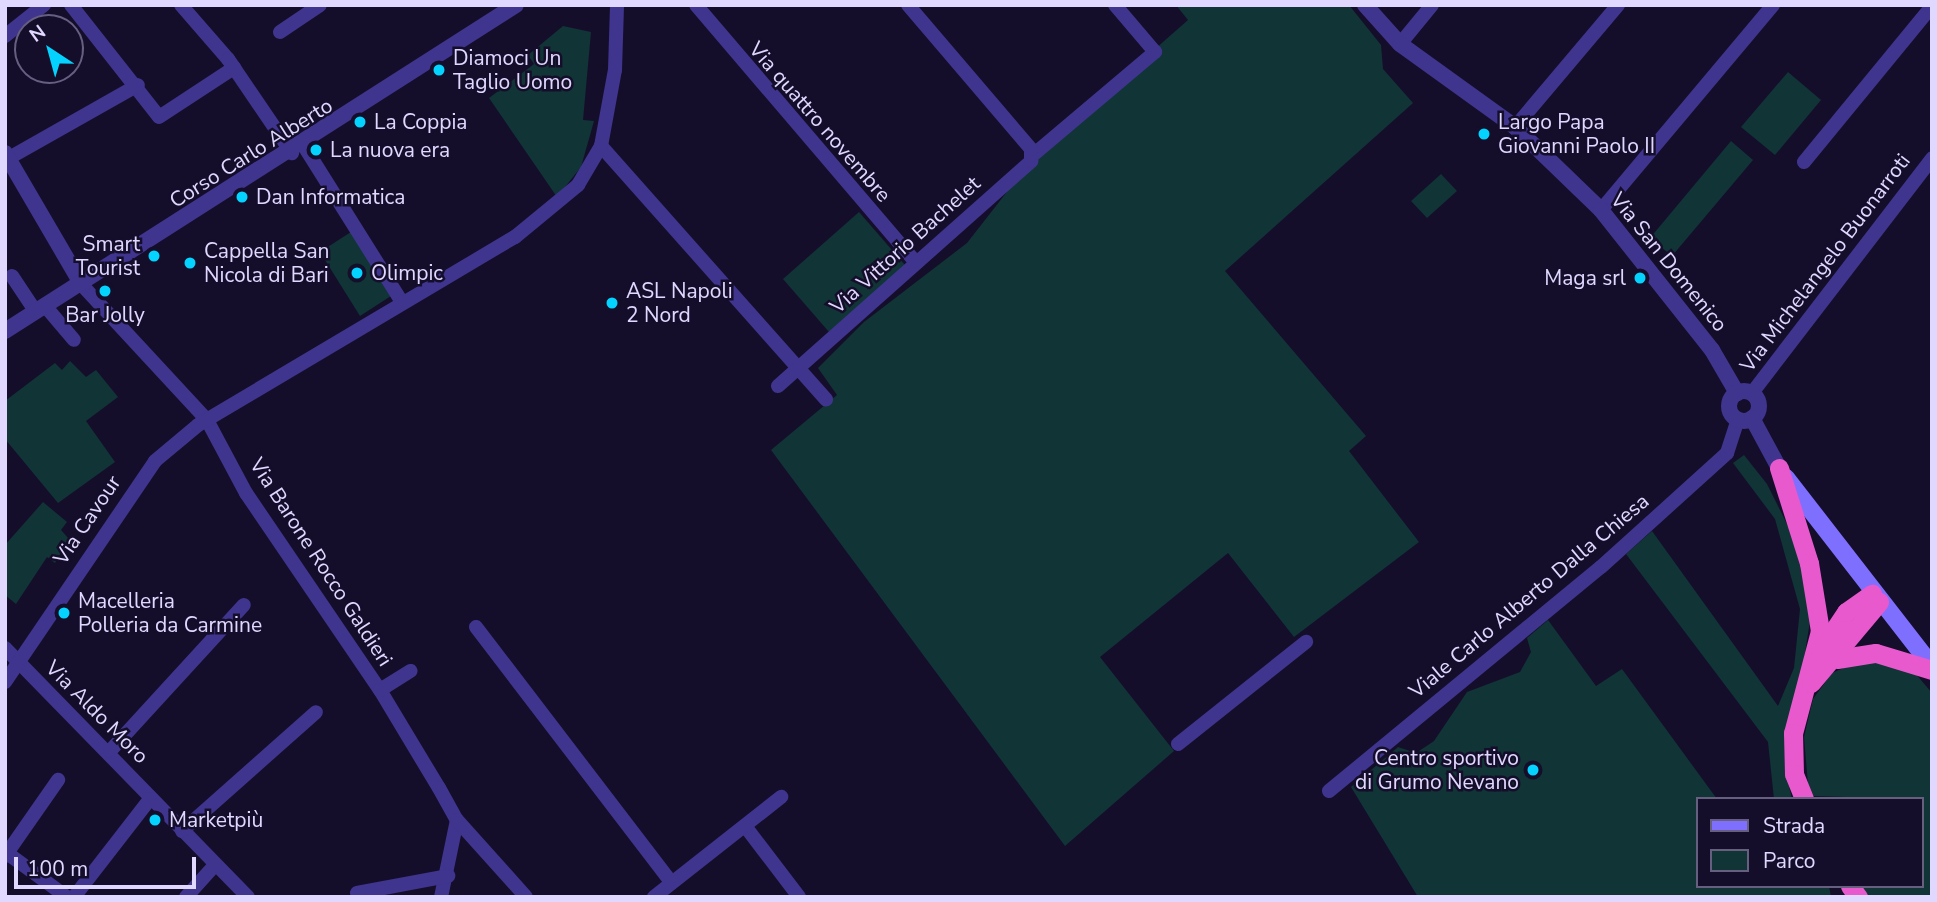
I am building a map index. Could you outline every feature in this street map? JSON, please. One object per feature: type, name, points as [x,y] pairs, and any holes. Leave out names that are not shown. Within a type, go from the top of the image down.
[{"type":"highway","points":[[1779,468],[1809,563],[1820,631],[1811,682],[1793,733],[1794,774],[1803,797]]},
{"type":"highway","points":[[1817,656],[1846,612],[1876,598]]},
{"type":"highway","points":[[1811,682],[1837,659],[1876,598]]},
{"type":"highway","points":[[1837,659],[1876,653],[1932,668]]},
{"type":"main road","points":[[1779,468],[1932,668]]},
{"type":"street","points":[[5,36],[44,5]]},
{"type":"street","points":[[71,5],[138,85],[159,117],[234,68]]},
{"type":"street","points":[[181,5],[298,149],[402,302]]},
{"type":"street","points":[[280,32],[300,12],[320,5]]},
{"type":"street","name":"Corso Carlo Alberto","points":[[5,331],[298,149],[516,5]]},
{"type":"street","points":[[617,5],[615,70],[601,146],[826,400]]},
{"type":"street","name":"Via quattro novembre","points":[[696,5],[916,263]]},
{"type":"street","points":[[908,5],[1032,152]]},
{"type":"street","name":"Via Vittorio Bachelet","points":[[778,386],[916,263],[1032,152],[1155,52],[1115,5]]},
{"type":"street","name":"Via San Domenico","points":[[1365,5],[1400,44],[1515,127],[1601,210],[1745,393]]},
{"type":"street","points":[[1400,44],[1432,5]]},
{"type":"street","points":[[1515,127],[1618,5]]},
{"type":"street","points":[[1601,210],[1773,5]]},
{"type":"street","points":[[1804,162],[1932,6]]},
{"type":"street","points":[[82,285],[7,155],[138,85]]},
{"type":"street","name":"Via Cavour","points":[[5,682],[137,484],[207,420],[540,218],[578,185],[601,146]]},
{"type":"street","name":"Via Michelangelo Buonarroti","points":[[1745,393],[1932,158]]},
{"type":"street","points":[[12,276],[74,341]]},
{"type":"street","name":"Via Barone Rocco Galdieri","points":[[82,285],[207,420],[246,494],[380,690],[457,821],[526,897]]},
{"type":"street","points":[[1745,419],[1759,406],[1745,393],[1729,404],[1745,419],[1779,468]]},
{"type":"street","name":"Viale Carlo Alberto Dalla Chiesa","points":[[1329,791],[1601,567],[1727,453],[1745,419]]},
{"type":"street","points":[[110,751],[244,605]]},
{"type":"street","points":[[476,627],[672,883]]},
{"type":"street","points":[[1178,744],[1306,642]]},
{"type":"street","name":"Via Aldo Moro","points":[[5,648],[110,751],[149,799],[248,897]]},
{"type":"street","name":"Via Barone Rocco Galdieri","points":[[380,690],[410,671]]},
{"type":"street","points":[[182,831],[316,712]]},
{"type":"street","points":[[58,780],[6,855],[67,897]]},
{"type":"street","points":[[658,896],[781,797]]},
{"type":"street","points":[[74,897],[149,799]]},
{"type":"street","points":[[442,897],[457,821]]},
{"type":"street","points":[[745,826],[799,897]]},
{"type":"street","points":[[187,897],[215,865]]},
{"type":"street","points":[[357,893],[448,876]]},
{"type":"green space","points":[[1176,5],[1349,5],[1381,45],[1383,69],[1413,103],[1225,271],[1366,436],[1349,451],[1419,542],[1294,637],[1228,553],[1100,657],[1174,751],[1065,846],[771,450],[837,395],[818,368],[864,322],[967,243],[1038,152],[1188,20]]},
{"type":"green space","points":[[563,26],[591,32],[583,120],[594,121],[581,167],[557,197],[489,98],[534,64],[528,55]]},
{"type":"green space","points":[[1788,72],[1821,100],[1775,155],[1741,127]]},
{"type":"green space","points":[[1731,141],[1753,160],[1672,256],[1650,238]]},
{"type":"green space","points":[[1441,174],[1457,191],[1427,218],[1411,201]]},
{"type":"green space","points":[[859,212],[905,265],[829,332],[783,279]]},
{"type":"green space","name":"Olimpic","points":[[354,230],[394,294],[360,316],[320,252]]},
{"type":"green space","points":[[70,361],[86,377],[96,370],[118,397],[86,421],[115,462],[58,503],[5,439],[5,401],[55,363],[62,370]]},
{"type":"green space","points":[[1744,455],[1767,484],[1798,546],[1810,621],[1786,774],[1792,797],[1774,797],[1768,742],[1626,554],[1652,531],[1778,706],[1794,668],[1800,609],[1775,519],[1733,463]]},
{"type":"green space","points":[[43,502],[67,522],[61,530],[69,539],[55,563],[47,557],[16,604],[5,595],[5,545]]},
{"type":"green space","name":"Centro sportivo di Grumo Nevano","points":[[1548,620],[1596,686],[1622,669],[1716,797],[1696,797],[1696,888],[1829,888],[1831,897],[1418,897],[1351,787],[1398,747],[1416,753],[1434,741],[1467,692],[1520,672],[1531,652],[1527,638]]},
{"type":"green space","points":[[1867,658],[1915,673],[1932,693],[1932,897],[1862,897],[1855,888],[1923,888],[1923,797],[1809,796],[1804,737],[1813,699],[1832,673]]},
{"type":"place","name":"Diamoci Un Taglio Uomo","points":[[439,70]]},
{"type":"place","name":"La Coppia","points":[[360,122]]},
{"type":"place","name":"Largo Papa Giovanni Paolo II","points":[[1484,134]]},
{"type":"place","name":"La nuova era","points":[[316,150]]},
{"type":"place","name":"Dan Informatica","points":[[242,197]]},
{"type":"place","name":"Smart Tourist","points":[[154,256]]},
{"type":"place","name":"Cappella San Nicola di Bari","points":[[190,263]]},
{"type":"place","name":"Olimpic","points":[[357,273]]},
{"type":"place","name":"Maga srl","points":[[1640,278]]},
{"type":"place","name":"Bar Jolly","points":[[105,291]]},
{"type":"place","name":"ASL Napoli 2 Nord","points":[[612,303]]},
{"type":"place","name":"Macelleria Polleria da Carmine","points":[[64,613]]},
{"type":"place","name":"Centro sportivo di Grumo Nevano","points":[[1533,770]]},
{"type":"place","name":"Marketpiù","points":[[155,820]]}]
